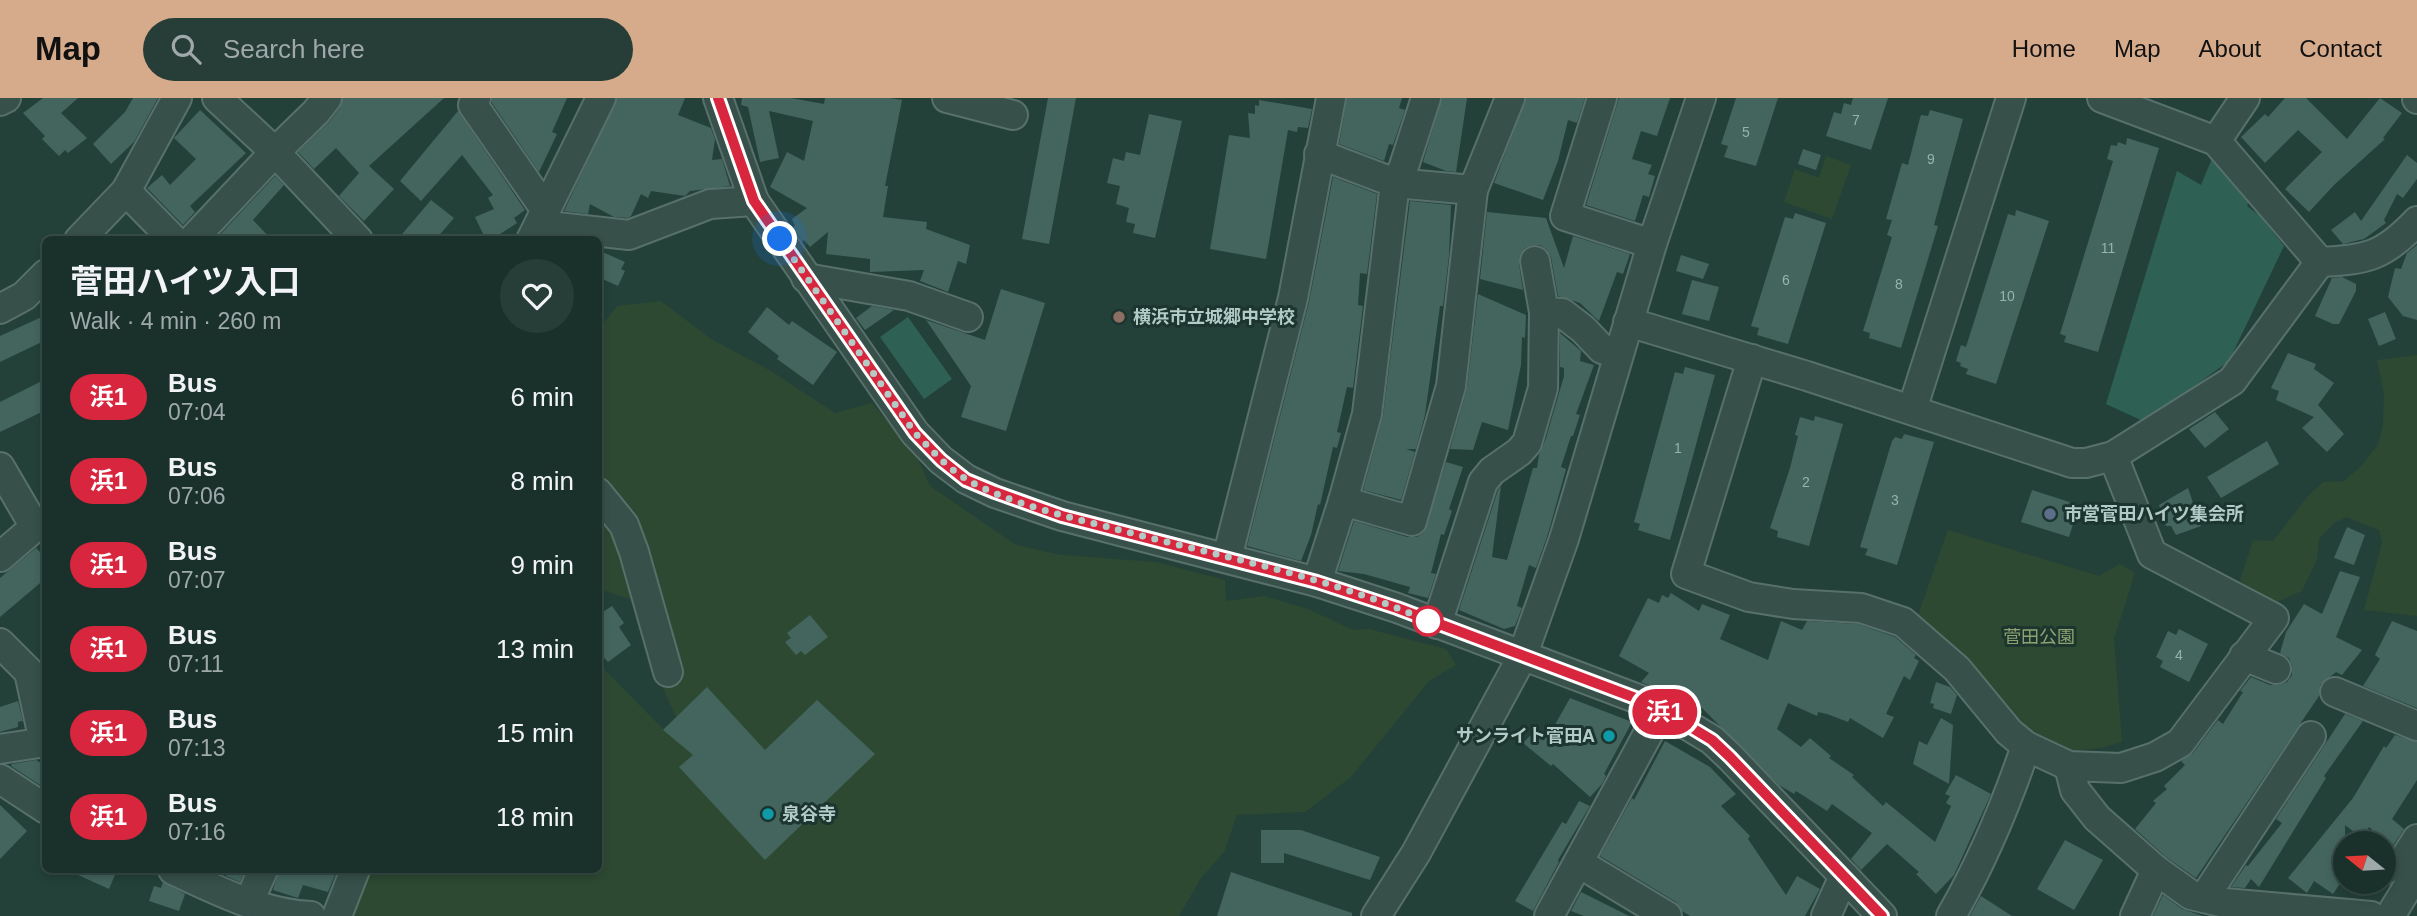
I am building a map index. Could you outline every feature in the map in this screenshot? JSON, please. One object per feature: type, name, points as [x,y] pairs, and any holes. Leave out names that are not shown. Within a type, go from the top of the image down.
[{"type":"street","points":[[0,101],[6,98]]},
{"type":"street","points":[[83,236],[126,191],[177,98]]},
{"type":"street","points":[[218,98],[275,152],[354,236]]},
{"type":"street","points":[[196,236],[327,98]]},
{"type":"street","points":[[476,98],[472,104],[538,225]]},
{"type":"street","points":[[538,225],[601,98]]},
{"type":"street","points":[[718,98],[754,201],[915,433],[941,460],[966,480],[1062,516],[1317,582],[1397,608],[1661,710],[1712,740],[1882,916]]},
{"type":"street","points":[[947,98],[1013,115]]},
{"type":"street","points":[[1227,558],[1293,298],[1331,98]]},
{"type":"street","points":[[1317,582],[1367,414],[1395,183],[1403,169],[1426,98]]},
{"type":"street","points":[[1343,501],[1412,521],[1451,386],[1473,190],[1510,98]]},
{"type":"street","points":[[1602,98],[1565,216],[1652,244]]},
{"type":"street","points":[[1376,916],[1416,853],[1522,657],[1564,539],[1652,244],[1701,98]]},
{"type":"street","points":[[1912,411],[2011,98]]},
{"type":"street","points":[[2102,98],[2216,141],[2320,262]]},
{"type":"street","points":[[2216,141],[2245,98]]},
{"type":"street","points":[[1319,154],[1395,183],[1473,190]]},
{"type":"street","points":[[126,191],[170,236]]},
{"type":"street","points":[[538,225],[629,235],[710,204],[754,201]]},
{"type":"street","points":[[2320,262],[2356,261],[2382,252],[2417,221]]},
{"type":"street","points":[[1437,624],[1483,482],[1492,471],[1527,443],[1543,387],[1544,312],[1535,261]]},
{"type":"street","points":[[1628,322],[1752,359],[2072,463],[2086,463],[2113,456],[2232,381],[2320,262]]},
{"type":"street","points":[[0,309],[24,296],[42,278]]},
{"type":"street","points":[[806,278],[909,296],[968,317]]},
{"type":"street","points":[[1544,312],[1562,313],[1583,329],[1601,349],[1618,355]]},
{"type":"street","points":[[1752,359],[1686,574],[1749,597],[1793,604],[1861,608],[1903,622],[1956,669],[2010,733],[2026,747],[2069,766],[2121,768],[2155,757],[2180,743],[2274,618],[2152,554],[2113,456]]},
{"type":"street","points":[[0,467],[35,527],[0,556]]},
{"type":"street","points":[[602,498],[624,524],[667,672]]},
{"type":"street","points":[[0,643],[29,672],[42,729]]},
{"type":"street","points":[[2244,656],[2276,669]]},
{"type":"street","points":[[2335,692],[2417,726]]},
{"type":"street","points":[[1549,916],[1661,710]]},
{"type":"street","points":[[2204,898],[2311,736]]},
{"type":"street","points":[[0,748],[42,742]]},
{"type":"street","points":[[1951,916],[1971,881],[2010,793],[2026,747]]},
{"type":"street","points":[[2069,766],[2075,790],[2097,818],[2156,870],[2192,895],[2225,903],[2304,913],[2371,916]]},
{"type":"street","points":[[0,779],[42,806]]},
{"type":"street","points":[[2396,865],[2403,862],[2417,839]]},
{"type":"street","points":[[1579,863],[1664,915]]},
{"type":"street","points":[[2134,916],[2156,870]]},
{"type":"street","points":[[2390,916],[2417,872]]},
{"type":"street","points":[[179,873],[211,888],[286,915],[311,916]]},
{"type":"street","points":[[249,902],[262,873]]},
{"type":"street","points":[[337,916],[354,873]]},
{"type":"street","points":[[1826,916],[1844,876]]},
{"type":"green space","points":[[1826,156],[1851,165],[1832,219],[1784,202],[1795,169],[1819,178]]},
{"type":"green space","points":[[661,301],[711,339],[771,371],[835,413],[872,403],[916,454],[930,486],[1016,545],[1061,555],[1156,562],[1225,580],[1226,601],[1264,596],[1308,609],[1353,630],[1369,629],[1446,649],[1456,665],[1429,681],[1351,777],[1305,812],[1237,815],[1224,852],[1201,878],[1179,916],[356,916],[345,912],[361,873],[602,873],[602,667],[663,729],[676,717],[652,664],[636,601],[602,590],[602,325],[617,306]]},
{"type":"green space","points":[[2417,355],[2417,616],[2364,610],[2382,543],[2379,530],[2346,517],[2333,524],[2319,539],[2317,559],[2302,591],[2275,603],[2240,581],[2253,540],[2273,541],[2308,496],[2323,482],[2344,481],[2378,445],[2383,425],[2384,394],[2377,360]]},
{"type":"green space","name":"菅田公園","points":[[1948,530],[2099,576],[2120,564],[2135,573],[2114,639],[2122,742],[2101,748],[2068,751],[2027,732],[1917,618]]},
{"type":"shaded area","points":[[2213,156],[2250,197],[2247,206],[2260,216],[2284,246],[2229,361],[2145,422],[2106,404],[2177,171],[2201,185]]},
{"type":"shaded area","points":[[908,317],[952,379],[924,399],[880,337]]},
{"type":"building","points":[[43,98],[78,98],[61,113],[87,138],[68,153],[65,150],[59,156],[42,139],[45,136],[23,113]]},
{"type":"building","points":[[133,98],[158,98],[134,142],[111,164],[93,144],[125,112]]},
{"type":"building","points":[[343,98],[444,98],[369,166],[394,189],[364,221],[339,196],[359,173],[336,148],[314,169],[298,152],[329,122],[340,108]]},
{"type":"building","points":[[492,98],[567,98],[552,132],[557,134],[539,172],[492,103]]},
{"type":"building","points":[[617,98],[685,98],[678,115],[711,128],[715,139],[712,160],[722,159],[730,186],[690,191],[685,196],[651,191],[648,198],[641,194],[628,218],[614,217],[590,204],[588,214],[564,211]]},
{"type":"building","points":[[742,98],[791,98],[824,104],[825,98],[902,100],[885,186],[888,186],[883,217],[927,222],[926,229],[970,245],[966,264],[958,261],[948,292],[920,281],[924,270],[870,272],[870,259],[826,254],[828,232],[810,247],[804,240],[802,242],[793,227],[795,226],[792,219],[807,208],[770,187],[787,152],[804,161],[813,121],[769,111],[779,158],[760,162],[748,107],[741,105]]},
{"type":"building","points":[[1048,98],[1076,98],[1049,244],[1022,239]]},
{"type":"building","points":[[1347,98],[1402,98],[1399,108],[1405,110],[1393,145],[1389,144],[1384,161],[1339,144]]},
{"type":"building","points":[[1442,98],[1467,98],[1456,172],[1423,162]]},
{"type":"building","points":[[1526,98],[1585,98],[1577,123],[1568,120],[1558,161],[1543,200],[1494,183]]},
{"type":"building","points":[[1619,98],[1670,98],[1657,136],[1641,131],[1632,159],[1652,165],[1648,174],[1655,176],[1649,197],[1643,195],[1635,221],[1586,205]]},
{"type":"building","points":[[1736,98],[1778,98],[1756,166],[1724,157],[1728,146],[1721,144]]},
{"type":"building","points":[[1853,98],[1888,98],[1871,150],[1826,136],[1834,112],[1841,114],[1844,103],[1851,105]]},
{"type":"building","points":[[2285,98],[2306,98],[2347,139],[2380,98],[2402,113],[2383,138],[2385,139],[2334,185],[2309,212],[2285,189],[2322,152],[2298,130],[2265,163],[2241,137],[2265,114],[2268,117]]},
{"type":"building","points":[[1259,100],[1312,109],[1308,128],[1298,127],[1297,132],[1288,130],[1266,259],[1210,249],[1229,135],[1250,138],[1248,113],[1255,114],[1255,105],[1259,106]]},
{"type":"building","points":[[200,110],[246,153],[190,206],[195,212],[183,225],[147,188],[162,175],[170,185],[196,159],[174,138]]},
{"type":"building","points":[[1930,110],[1963,119],[1934,225],[1938,226],[1901,348],[1869,338],[1870,333],[1863,331],[1892,237],[1887,235],[1892,220],[1886,219],[1902,163],[1908,165],[1921,115],[1928,116]]},
{"type":"building","points":[[458,111],[525,210],[514,218],[517,223],[497,236],[484,236],[475,217],[494,209],[488,198],[493,195],[462,155],[421,201],[400,181]]},
{"type":"building","points":[[1149,114],[1182,121],[1155,238],[1133,233],[1135,224],[1126,222],[1129,208],[1116,204],[1120,186],[1107,183],[1113,158],[1124,161],[1126,152],[1140,155]]},
{"type":"building","points":[[2127,138],[2159,148],[2098,352],[2064,342],[2066,336],[2060,334],[2113,161],[2107,159],[2111,145],[2117,146],[2118,142],[2126,145]]},
{"type":"building","points":[[1803,149],[1821,155],[1816,170],[1798,164]]},
{"type":"building","points":[[2407,155],[2417,163],[2417,179],[2403,198],[2397,194],[2384,220],[2386,223],[2364,239],[2343,244],[2331,230],[2355,212],[2361,221]]},
{"type":"building","points":[[275,176],[284,185],[253,220],[268,236],[219,236]]},
{"type":"building","points":[[1333,177],[1377,194],[1367,274],[1360,273],[1358,305],[1363,306],[1353,388],[1347,387],[1337,432],[1341,433],[1337,448],[1333,447],[1320,505],[1318,504],[1311,535],[1301,561],[1247,546],[1309,302]]},
{"type":"building","points":[[431,200],[454,218],[438,236],[400,236]]},
{"type":"building","points":[[1410,201],[1451,205],[1443,306],[1440,306],[1425,415],[1416,449],[1406,449],[1415,452],[1401,500],[1363,490],[1383,416]]},
{"type":"building","points":[[2016,210],[2049,221],[1996,384],[1966,374],[1968,369],[1956,361],[1961,345],[1966,347],[2008,214],[2015,216]]},
{"type":"building","points":[[1487,212],[1546,218],[1564,268],[1573,236],[1630,254],[1623,274],[1617,272],[1599,321],[1580,303],[1558,296],[1551,257],[1540,245],[1525,248],[1520,255],[1523,290],[1480,279]]},
{"type":"building","points":[[1795,213],[1826,223],[1788,344],[1757,335],[1759,328],[1751,326],[1785,217],[1793,219]]},
{"type":"building","points":[[2417,245],[2417,320],[2403,316],[2388,297],[2395,268],[2401,269],[2407,253]]},
{"type":"building","points":[[602,252],[625,262],[621,269],[625,271],[618,286],[602,279]]},
{"type":"building","points":[[1681,255],[1709,264],[1703,279],[1676,271]]},
{"type":"building","points":[[2342,277],[2356,284],[2356,291],[2339,324],[2333,324],[2315,316],[2332,278]]},
{"type":"building","points":[[1692,280],[1719,287],[1709,321],[1682,314]]},
{"type":"building","points":[[1001,289],[1045,303],[1006,431],[961,417],[971,386],[926,320],[985,340]]},
{"type":"building","points":[[1478,294],[1526,315],[1521,365],[1508,430],[1482,422],[1473,450],[1450,449],[1467,388]]},
{"type":"building","points":[[872,306],[894,310],[865,330],[856,318]]},
{"type":"building","points":[[767,307],[789,325],[792,321],[837,352],[813,385],[777,359],[779,356],[748,332]]},
{"type":"building","points":[[2385,312],[2396,339],[2379,346],[2368,319]]},
{"type":"building","points":[[42,317],[42,342],[0,362],[0,336]]},
{"type":"building","points":[[1560,333],[1581,351],[1580,361],[1594,365],[1561,467],[1566,469],[1548,534],[1536,568],[1529,565],[1517,606],[1522,608],[1515,626],[1504,629],[1459,610],[1501,486],[1492,557],[1507,560],[1533,468],[1537,468],[1564,376],[1564,368],[1560,367]]},
{"type":"building","points":[[2288,353],[2316,364],[2314,369],[2334,383],[2318,405],[2344,434],[2327,452],[2302,428],[2314,417],[2276,400],[2279,391],[2271,388]]},
{"type":"building","points":[[1685,367],[1715,375],[1670,540],[1638,530],[1640,524],[1634,522],[1675,372],[1683,374]]},
{"type":"building","points":[[40,382],[42,386],[42,412],[0,432],[0,402]]},
{"type":"building","points":[[2215,412],[2229,429],[2205,448],[2189,429]]},
{"type":"building","points":[[1815,416],[1843,424],[1809,546],[1777,537],[1778,531],[1770,528],[1790,468],[1800,417],[1814,421]]},
{"type":"building","points":[[1904,434],[1934,442],[1897,565],[1865,555],[1868,549],[1860,547],[1892,441],[1895,437],[1902,439]]},
{"type":"building","points":[[2267,441],[2279,464],[2221,498],[2207,477]]},
{"type":"building","points":[[1446,462],[1463,467],[1449,509],[1452,511],[1444,535],[1441,534],[1431,573],[1436,574],[1428,598],[1408,593],[1410,587],[1364,574],[1338,571],[1354,521],[1407,537],[1417,537],[1424,532]]},
{"type":"building","points":[[2188,488],[2201,526],[2176,535],[2171,526],[2166,526],[2159,505]]},
{"type":"building","name":"市営菅田ハイツ集会所","points":[[2032,490],[2079,505],[2069,537],[2021,522]]},
{"type":"building","points":[[2347,527],[2365,535],[2354,565],[2334,558]]},
{"type":"building","points":[[36,548],[42,554],[42,581],[0,617],[0,578]]},
{"type":"building","points":[[2340,571],[2360,577],[2336,637],[2362,650],[2342,675],[2336,672],[2320,685],[2319,696],[2196,878],[2166,857],[2135,829],[2156,803],[2153,801],[2167,789],[2164,786],[2185,765],[2181,761],[2193,753],[2218,720],[2223,724],[2243,692],[2240,691],[2251,677],[2270,685],[2287,682],[2292,675],[2292,666],[2289,658],[2280,653],[2286,632],[2304,604],[2322,614]]},
{"type":"building","points":[[1671,593],[1699,611],[1702,604],[1730,615],[1720,639],[1768,660],[1781,621],[1802,630],[1807,621],[1858,624],[1895,637],[1916,655],[1914,658],[1919,661],[1910,680],[1904,676],[1886,714],[1894,717],[1883,738],[1850,718],[1848,722],[1818,712],[1817,716],[1788,703],[1777,729],[1801,747],[1810,738],[1831,756],[1829,758],[1854,775],[1852,777],[1883,806],[1886,802],[1935,842],[1951,806],[1946,803],[1950,796],[1945,794],[1956,775],[1991,794],[1954,875],[1936,894],[1916,874],[1919,872],[1887,844],[1861,870],[1851,859],[1872,833],[1832,804],[1827,811],[1796,791],[1794,794],[1779,785],[1700,706],[1696,711],[1662,688],[1660,690],[1641,682],[1649,673],[1619,656],[1648,598],[1659,603],[1662,595],[1668,598]]},
{"type":"building","points":[[612,606],[624,623],[619,627],[631,645],[608,662],[602,655],[602,612]]},
{"type":"building","points":[[810,615],[828,637],[805,655],[801,651],[796,655],[785,642],[791,638],[787,633]]},
{"type":"building","points":[[2392,621],[2417,631],[2417,708],[2363,686],[2380,659],[2375,655]]},
{"type":"building","points":[[2179,629],[2208,644],[2189,682],[2160,667],[2163,661],[2156,657],[2168,631],[2176,635]]},
{"type":"building","points":[[1936,682],[1950,687],[1957,695],[1951,714],[1933,708],[1934,704],[1930,703]]},
{"type":"building","name":"泉谷寺","points":[[707,687],[765,750],[817,700],[875,754],[765,860],[679,767],[693,755],[663,730]]},
{"type":"building","points":[[1570,698],[1632,722],[1604,774],[1606,776],[1602,784],[1590,797],[1553,764],[1551,766],[1523,743],[1537,729],[1548,737]]},
{"type":"building","points":[[18,701],[23,721],[18,722],[18,727],[0,732],[0,707]]},
{"type":"building","points":[[2345,714],[2363,721],[2324,776],[2326,778],[2259,887],[2251,879],[2245,888],[2231,887],[2282,823],[2276,819]]},
{"type":"building","points":[[1941,718],[1953,725],[1949,784],[1913,764],[1919,741],[1927,745]]},
{"type":"building","points":[[2395,735],[2417,742],[2417,780],[2392,819],[2404,829],[2396,841],[2396,831],[2374,831],[2369,827],[2366,831],[2353,831],[2345,825],[2345,831],[2333,831],[2333,894],[2314,881],[2307,893],[2288,878],[2353,798],[2384,746],[2386,748]]},
{"type":"building","points":[[1665,741],[1710,767],[1736,794],[1721,806],[1750,836],[1748,839],[1786,895],[1797,876],[1820,889],[1805,916],[1690,916],[1682,911],[1676,902],[1600,856]]},
{"type":"building","points":[[36,760],[42,764],[42,786],[11,766]]},
{"type":"building","points":[[1579,801],[1590,806],[1558,860],[1533,911],[1515,901],[1562,822],[1566,824]]},
{"type":"building","points":[[0,805],[27,831],[0,859]]},
{"type":"building","points":[[1261,830],[1301,830],[1380,857],[1370,880],[1284,853],[1284,863],[1261,863]]},
{"type":"building","points":[[2065,840],[2103,860],[2074,910],[2037,889]]},
{"type":"building","points":[[1231,872],[1352,913],[1352,916],[1217,916]]},
{"type":"building","points":[[74,873],[116,873],[109,889]]},
{"type":"building","points":[[227,873],[244,873],[240,882],[226,876]]},
{"type":"building","points":[[278,873],[336,873],[328,892],[303,885],[298,898],[273,890]]},
{"type":"building","points":[[163,882],[185,894],[179,911],[149,901],[154,886],[161,888]]},
{"type":"building","points":[[1581,892],[1629,916],[1584,916],[1571,911]]},
{"type":"building","points":[[2163,895],[2182,909],[2203,916],[2153,916]]},
{"type":"building","points":[[1981,896],[2012,916],[1970,916]]},
{"type":"bus line","name":"浜1","points":[[718,98],[754,201],[915,433],[941,460],[966,480],[1062,516],[1317,582],[1397,608],[1654,705],[1712,740],[1882,916]]},
{"type":"place","name":"横浜市立城郷中学校","points":[[1119,317]]},
{"type":"place","name":"市営菅田ハイツ集会所","points":[[2050,514]]},
{"type":"place","name":"サンライト菅田A","points":[[1609,736]]},
{"type":"place","name":"泉谷寺","points":[[768,814]]},
{"type":"route","points":[[780,239],[915,433],[941,460],[966,480],[1062,516],[1317,582],[1428,621]]}]
